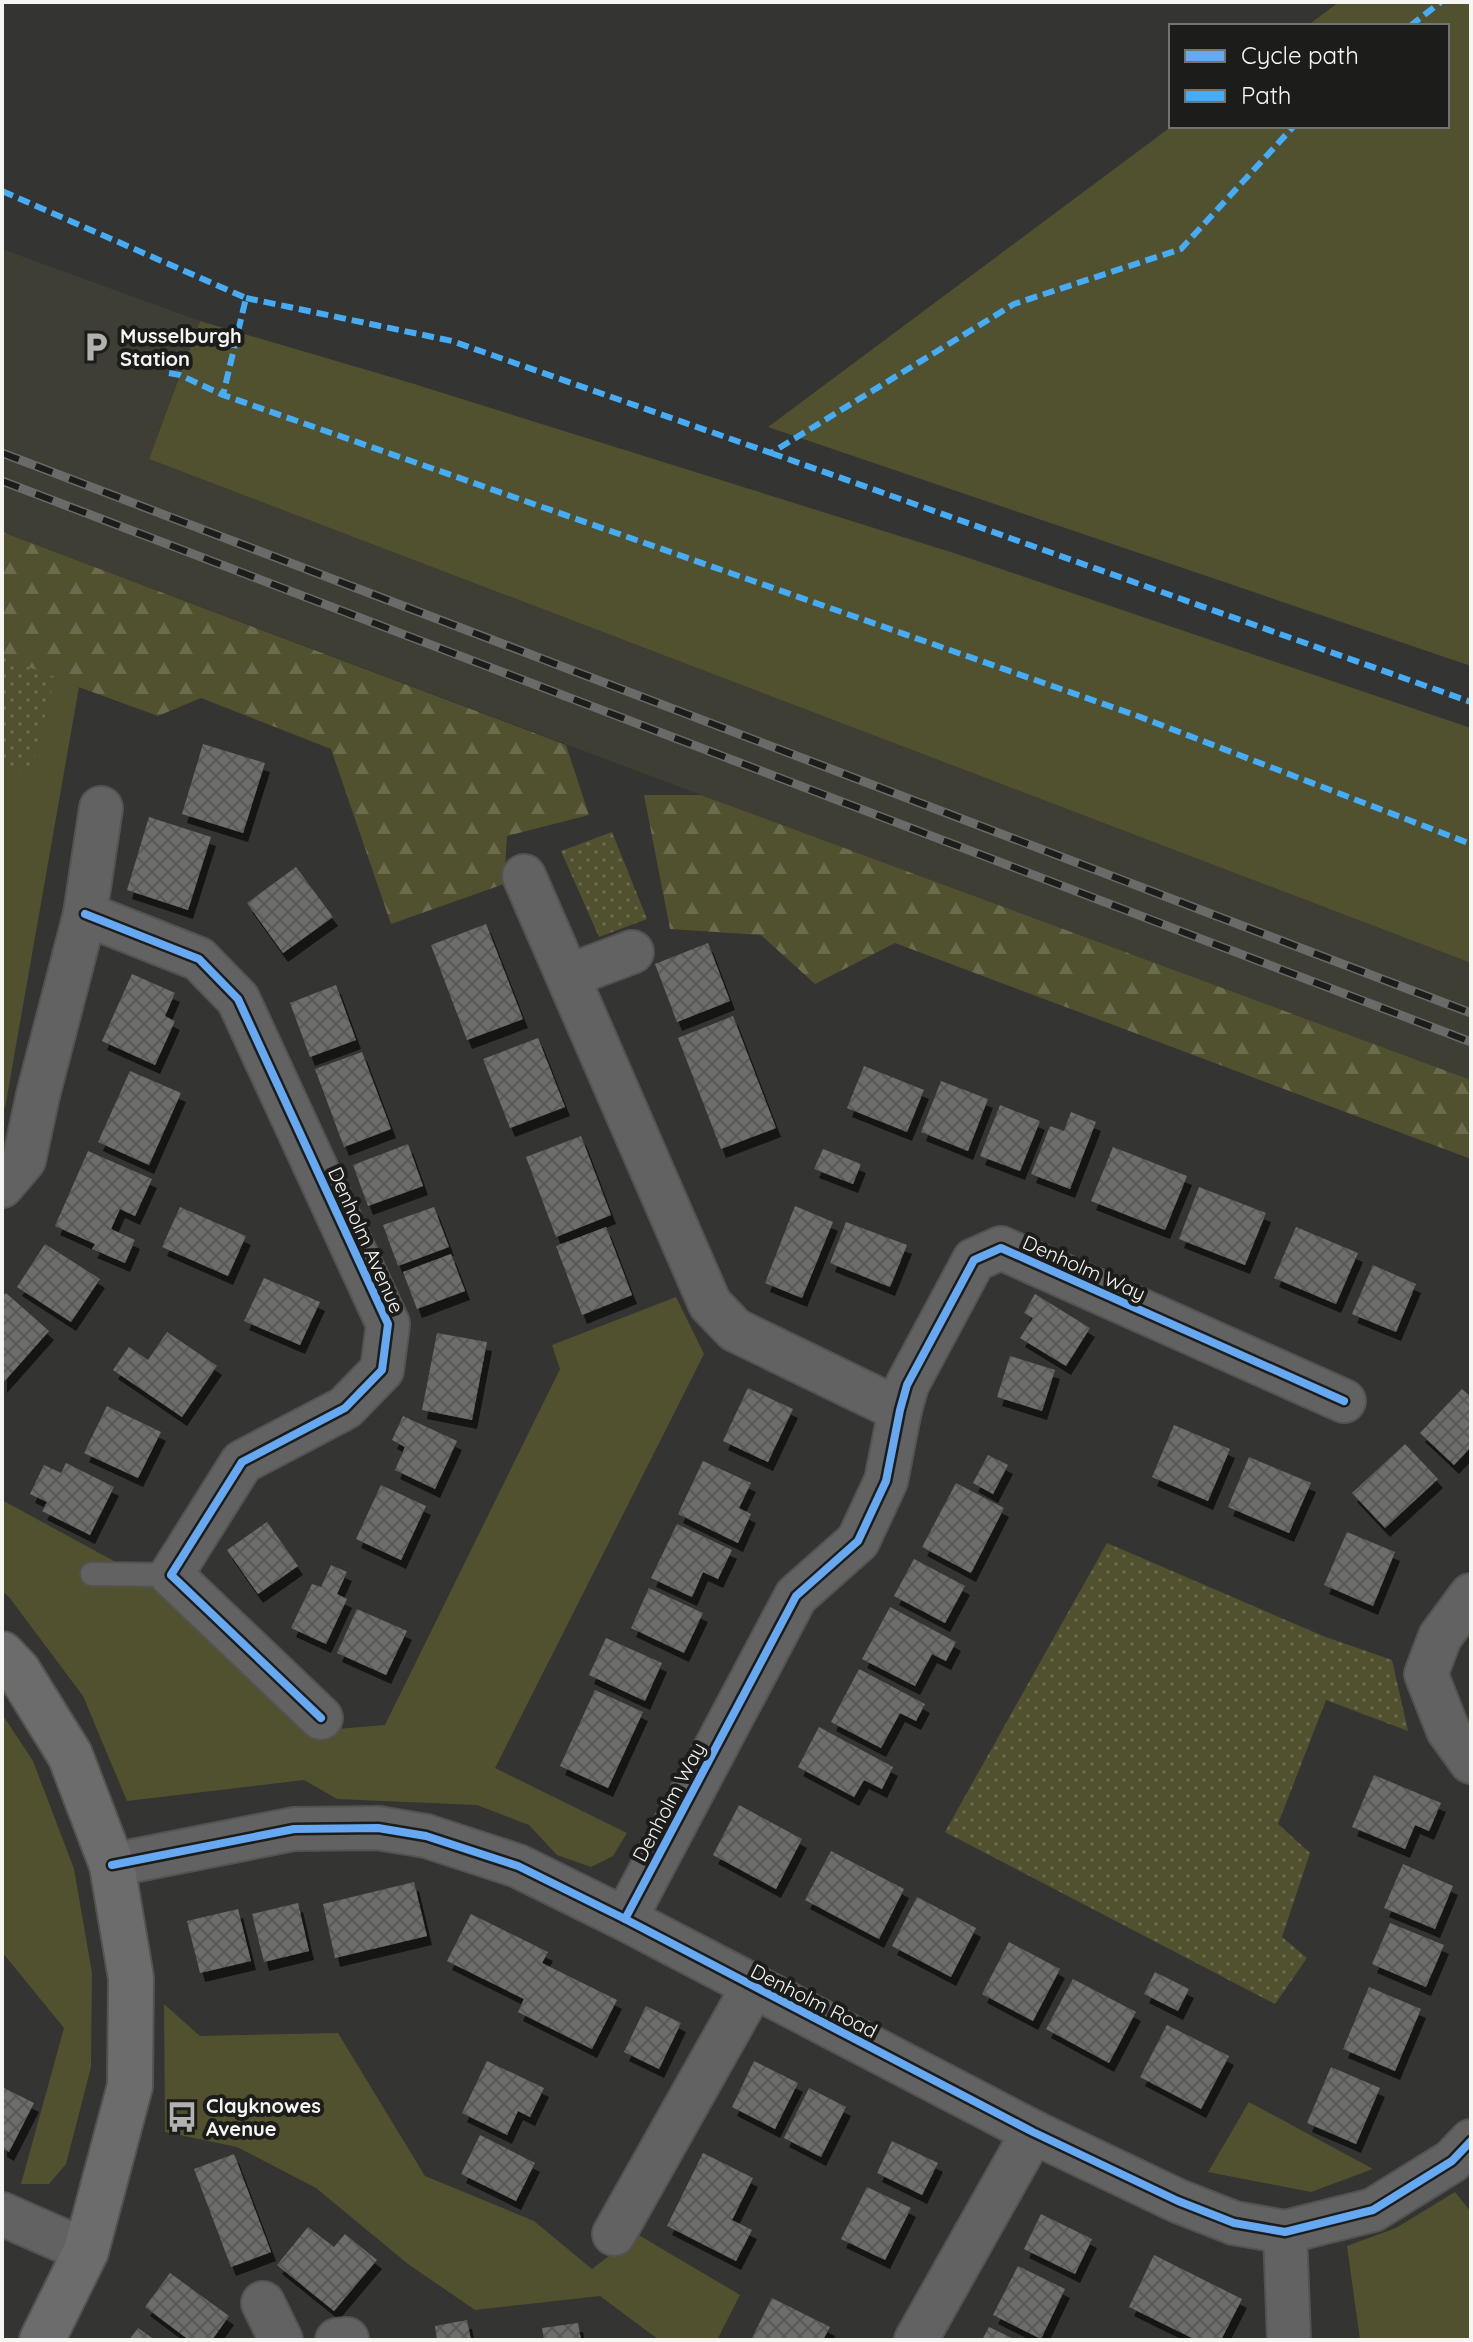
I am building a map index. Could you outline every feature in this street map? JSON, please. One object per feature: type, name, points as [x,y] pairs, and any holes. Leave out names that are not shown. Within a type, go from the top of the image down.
[{"type":"street","points":[[2,1186],[24,1160],[85,914],[101,808]]},
{"type":"street","points":[[524,876],[710,1304],[735,1330],[900,1410]]},
{"type":"street","name":"Denholm Avenue","points":[[85,914],[199,959],[238,999],[388,1324],[382,1370],[345,1408],[242,1462],[171,1575]]},
{"type":"street","points":[[568,976],[632,952]]},
{"type":"street","name":"Denholm Way","points":[[625,1919],[796,1596],[858,1541],[886,1481],[907,1385],[974,1260],[1001,1248],[1344,1401]]},
{"type":"street","points":[[171,1575],[321,1718]]},
{"type":"street","points":[[1471,1595],[1440,1637],[1426,1674],[1448,1730],[1471,1762]]},
{"type":"street","points":[[2,1654],[18,1671],[70,1755],[112,1865],[131,1978],[130,2086],[86,2251],[42,2340]]},
{"type":"street","name":"Denholm Road","points":[[112,1865],[294,1829],[378,1828],[426,1836],[518,1866],[1033,2132],[1234,2223],[1285,2232],[1373,2210],[1452,2161],[1471,2141]]},
{"type":"street","name":"Denholm Road","points":[[614,2234],[753,1987]]},
{"type":"street","points":[[916,2340],[1033,2132]]},
{"type":"street","points":[[2,2214],[86,2251]]},
{"type":"street","points":[[1285,2232],[1289,2340]]},
{"type":"street","points":[[263,2303],[281,2340]]},
{"type":"lane","points":[[92,1574],[171,1575]]},
{"type":"shaded area","points":[[2,249],[200,321],[149,459],[1471,963],[1471,1080],[2,532]]},
{"type":"green space","points":[[1339,2],[1471,2],[1471,666],[768,427],[1169,128],[1449,128],[1449,24],[1310,24]]},
{"type":"green space","points":[[200,321],[411,383],[957,554],[1471,728],[1471,963],[149,459]]},
{"type":"green space","points":[[2,532],[566,745],[589,815],[507,836],[504,884],[391,924],[331,749],[201,698],[158,716],[2,659]]},
{"type":"green space","points":[[2,657],[55,677],[30,774],[2,764]]},
{"type":"green space","points":[[2,659],[79,687],[5,1108],[2,1106]]},
{"type":"green space","points":[[644,795],[701,795],[1471,1080],[1471,1159],[895,943],[815,984],[761,935],[670,929]]},
{"type":"green space","points":[[612,832],[647,919],[599,937],[561,851]]},
{"type":"green space","points":[[676,1297],[704,1354],[495,1768],[627,1833],[613,1856],[591,1867],[557,1855],[529,1825],[477,1805],[337,1799],[304,1780],[127,1801],[83,1696],[2,1591],[2,1500],[167,1590],[337,1729],[385,1725],[560,1369],[552,1345]]},
{"type":"green space","points":[[1107,1543],[1323,1636],[1392,1660],[1408,1731],[1326,1700],[1278,1824],[1310,1853],[1282,1937],[1307,1958],[1275,2004],[945,1832]]},
{"type":"green space","points":[[2,1714],[33,1761],[74,1869],[92,1973],[91,2067],[66,2164],[49,2184],[21,2184],[64,2028],[2,1952]]},
{"type":"green space","points":[[164,2004],[200,2036],[338,2033],[425,2176],[534,2221],[592,2269],[637,2234],[740,2295],[717,2340],[659,2340],[600,2296],[475,2310],[408,2264],[316,2188],[237,2147],[165,2132]]},
{"type":"green space","points":[[1249,2102],[1373,2169],[1311,2192],[1208,2172]]},
{"type":"green space","points":[[1455,2192],[1471,2212],[1471,2340],[1360,2340],[1347,2246],[1396,2228]]},
{"type":"building","points":[[203,744],[265,763],[243,833],[182,814]]},
{"type":"building","points":[[149,817],[211,837],[188,910],[127,890]]},
{"type":"building","points":[[296,867],[333,917],[283,953],[247,903]]},
{"type":"building","points":[[486,924],[523,1019],[467,1040],[431,945]]},
{"type":"building","points":[[708,943],[730,1001],[677,1022],[655,964]]},
{"type":"building","points":[[132,974],[175,993],[165,1016],[175,1021],[155,1065],[102,1041]]},
{"type":"building","points":[[336,985],[356,1040],[310,1057],[290,1003]]},
{"type":"building","points":[[733,1016],[776,1128],[721,1149],[678,1038]]},
{"type":"building","points":[[538,1038],[565,1107],[510,1128],[483,1059]]},
{"type":"building","points":[[362,1052],[391,1129],[344,1147],[315,1069]]},
{"type":"building","points":[[864,1066],[924,1090],[907,1132],[847,1108]]},
{"type":"building","points":[[130,1071],[181,1093],[149,1165],[98,1142]]},
{"type":"building","points":[[941,1081],[988,1099],[968,1151],[921,1132]]},
{"type":"building","points":[[1000,1105],[1040,1121],[1020,1171],[980,1156]]},
{"type":"building","points":[[1071,1112],[1096,1122],[1070,1189],[1031,1174],[1050,1126],[1064,1131]]},
{"type":"building","points":[[581,1136],[611,1215],[556,1237],[526,1157]]},
{"type":"building","points":[[408,1144],[423,1186],[368,1206],[353,1165]]},
{"type":"building","points":[[1113,1147],[1187,1176],[1165,1230],[1091,1201]]},
{"type":"building","points":[[823,1149],[861,1164],[853,1184],[814,1169]]},
{"type":"building","points":[[88,1151],[152,1179],[135,1216],[120,1209],[111,1229],[135,1240],[125,1263],[92,1249],[95,1244],[55,1226]]},
{"type":"building","points":[[1199,1187],[1266,1213],[1245,1265],[1179,1239]]},
{"type":"building","points":[[795,1206],[833,1222],[802,1298],[765,1283]]},
{"type":"building","points":[[180,1207],[246,1236],[228,1276],[162,1247]]},
{"type":"building","points":[[434,1207],[449,1247],[398,1266],[383,1225]]},
{"type":"building","points":[[846,1222],[907,1245],[890,1287],[830,1263]]},
{"type":"building","points":[[606,1227],[632,1295],[582,1315],[556,1246]]},
{"type":"building","points":[[1296,1227],[1358,1253],[1336,1304],[1274,1278]]},
{"type":"building","points":[[45,1244],[100,1279],[71,1322],[17,1287]]},
{"type":"building","points":[[451,1254],[465,1291],[417,1309],[403,1272]]},
{"type":"building","points":[[1373,1265],[1416,1284],[1396,1332],[1352,1314]]},
{"type":"building","points":[[264,1278],[320,1302],[300,1345],[244,1321]]},
{"type":"building","points":[[6,1293],[49,1331],[2,1384],[2,1297]]},
{"type":"building","points":[[1035,1294],[1090,1328],[1066,1366],[1020,1338],[1033,1318],[1024,1313]]},
{"type":"building","points":[[167,1332],[217,1366],[182,1417],[113,1370],[129,1347],[148,1360]]},
{"type":"building","points":[[437,1333],[487,1342],[472,1420],[422,1410]]},
{"type":"building","points":[[1010,1356],[1055,1370],[1042,1411],[997,1397]]},
{"type":"building","points":[[748,1388],[793,1409],[768,1462],[723,1441]]},
{"type":"building","points":[[1462,1389],[1471,1397],[1471,1447],[1454,1465],[1420,1433]]},
{"type":"building","points":[[107,1406],[161,1432],[138,1478],[84,1453]]},
{"type":"building","points":[[403,1416],[457,1441],[435,1489],[395,1470],[405,1447],[392,1440]]},
{"type":"building","points":[[1174,1425],[1230,1449],[1208,1501],[1152,1477]]},
{"type":"building","points":[[1405,1444],[1438,1479],[1385,1528],[1352,1493]]},
{"type":"building","points":[[988,1455],[1008,1465],[993,1494],[973,1483]]},
{"type":"building","points":[[1249,1457],[1311,1483],[1289,1533],[1228,1507]]},
{"type":"building","points":[[703,1461],[751,1483],[739,1508],[751,1514],[738,1543],[678,1514]]},
{"type":"building","points":[[66,1463],[114,1487],[90,1535],[42,1511],[47,1502],[30,1494],[44,1465],[61,1473]]},
{"type":"building","points":[[956,1483],[1004,1508],[971,1573],[922,1547]]},
{"type":"building","points":[[381,1485],[426,1506],[401,1560],[356,1539]]},
{"type":"building","points":[[267,1522],[298,1566],[258,1594],[227,1550]]},
{"type":"building","points":[[677,1524],[732,1550],[718,1579],[703,1572],[692,1597],[651,1578]]},
{"type":"building","points":[[1347,1532],[1395,1552],[1373,1606],[1324,1585]]},
{"type":"building","points":[[914,1559],[965,1586],[945,1623],[894,1596]]},
{"type":"building","points":[[331,1565],[347,1572],[337,1594],[347,1599],[326,1644],[291,1628],[312,1584],[321,1587]]},
{"type":"building","points":[[649,1588],[703,1613],[684,1653],[631,1628]]},
{"type":"building","points":[[890,1607],[956,1642],[946,1661],[932,1654],[915,1686],[862,1659]]},
{"type":"building","points":[[357,1609],[407,1631],[386,1675],[337,1653]]},
{"type":"building","points":[[606,1638],[662,1663],[645,1701],[589,1675]]},
{"type":"building","points":[[859,1669],[925,1704],[916,1721],[900,1713],[881,1748],[831,1722]]},
{"type":"building","points":[[595,1690],[643,1712],[608,1788],[560,1766]]},
{"type":"building","points":[[819,1727],[893,1767],[882,1789],[864,1780],[854,1797],[798,1767]]},
{"type":"building","points":[[1374,1775],[1441,1803],[1429,1831],[1415,1825],[1405,1849],[1352,1827]]},
{"type":"building","points":[[739,1805],[802,1839],[776,1889],[713,1855]]},
{"type":"building","points":[[831,1851],[904,1889],[879,1939],[805,1900]]},
{"type":"building","points":[[1403,1864],[1453,1886],[1435,1929],[1384,1908]]},
{"type":"building","points":[[414,1882],[427,1936],[335,1958],[323,1904]]},
{"type":"building","points":[[917,1897],[976,1928],[951,1977],[892,1946]]},
{"type":"building","points":[[298,1903],[309,1951],[264,1962],[252,1914]]},
{"type":"building","points":[[238,1909],[251,1961],[200,1973],[187,1921]]},
{"type":"building","points":[[471,1914],[548,1952],[542,1963],[617,2000],[592,2049],[518,2012],[524,1999],[447,1961]]},
{"type":"building","points":[[1390,1923],[1444,1945],[1426,1987],[1372,1964]]},
{"type":"building","points":[[1009,1942],[1060,1969],[1033,2021],[982,1994]]},
{"type":"building","points":[[1155,1972],[1189,1989],[1178,2011],[1144,1994]]},
{"type":"building","points":[[1073,1979],[1136,2012],[1109,2063],[1046,2029]]},
{"type":"building","points":[[1369,1987],[1421,2009],[1395,2071],[1343,2049]]},
{"type":"building","points":[[646,2006],[681,2023],[659,2069],[624,2052]]},
{"type":"building","points":[[1167,2025],[1229,2056],[1201,2109],[1140,2077]]},
{"type":"building","points":[[487,2061],[544,2088],[530,2117],[518,2111],[507,2135],[462,2113]]},
{"type":"building","points":[[754,2061],[798,2083],[775,2129],[732,2107]]},
{"type":"building","points":[[1331,2067],[1380,2088],[1356,2144],[1307,2123]]},
{"type":"building","points":[[2,2087],[34,2103],[9,2152],[2,2148]]},
{"type":"building","points":[[809,2088],[846,2107],[821,2157],[784,2138]]},
{"type":"building","points":[[480,2135],[535,2163],[516,2201],[461,2174]]},
{"type":"building","points":[[892,2141],[938,2163],[922,2195],[877,2173]]},
{"type":"building","points":[[703,2153],[753,2178],[732,2220],[752,2230],[736,2261],[667,2226]]},
{"type":"building","points":[[234,2154],[271,2252],[231,2267],[194,2169]]},
{"type":"building","points":[[867,2187],[911,2208],[885,2260],[841,2239]]},
{"type":"building","points":[[1041,2214],[1092,2239],[1075,2274],[1024,2249]]},
{"type":"building","points":[[308,2227],[334,2247],[345,2234],[377,2260],[334,2311],[277,2265]]},
{"type":"building","points":[[1154,2255],[1242,2299],[1221,2340],[1196,2340],[1129,2307]]},
{"type":"building","points":[[1018,2266],[1065,2289],[1041,2339],[993,2315]]},
{"type":"building","points":[[170,2273],[229,2316],[212,2340],[189,2340],[145,2307]]},
{"type":"building","points":[[772,2298],[830,2327],[823,2340],[751,2340]]},
{"type":"building","points":[[467,2320],[471,2340],[437,2340],[435,2326]]},
{"type":"building","points":[[578,2323],[581,2340],[544,2340],[542,2328]]},
{"type":"building","points":[[989,2327],[1016,2340],[982,2340]]},
{"type":"building","points":[[138,2328],[155,2340],[129,2340]]},
{"type":"railway","points":[[2,453],[1471,1013]]},
{"type":"railway","points":[[2,481],[1471,1042]]},
{"type":"marked path","points":[[1413,24],[1441,2]]},
{"type":"marked path","points":[[246,298],[452,341],[771,453],[1014,304],[1181,249],[1292,128]]},
{"type":"marked path","points":[[2,191],[246,298],[223,395]]},
{"type":"marked path","points":[[169,373],[223,395],[1135,715],[1471,844]]},
{"type":"marked path","points":[[771,453],[1471,702]]},
{"type":"cycle path","points":[[85,914],[199,959],[238,999],[388,1324],[382,1370],[345,1408],[242,1462],[171,1575],[321,1718]]},
{"type":"cycle path","points":[[625,1919],[796,1596],[858,1541],[886,1481],[907,1385],[974,1260],[1001,1248],[1344,1401]]},
{"type":"cycle path","points":[[112,1865],[294,1829],[378,1828],[426,1836],[518,1866],[1033,2132],[1178,2201],[1234,2223],[1285,2232],[1373,2210],[1452,2161],[1471,2141]]},
{"type":"place","name":"Musselburgh Station","points":[[96,347]]},
{"type":"place","name":"Clayknowes Avenue","points":[[182,2117]]}]
